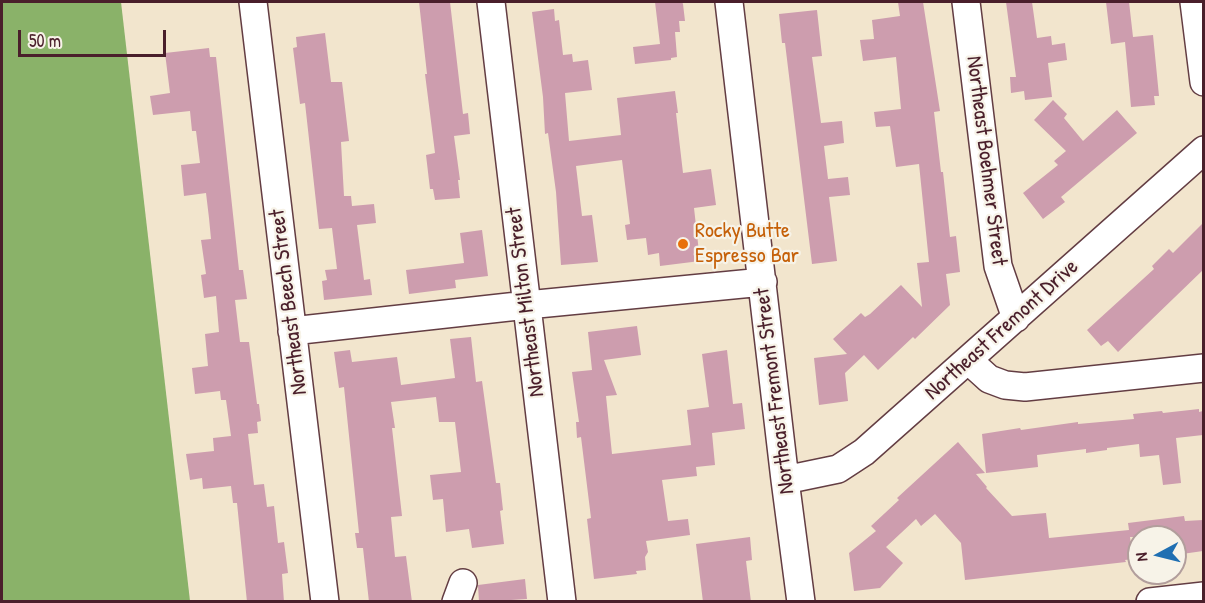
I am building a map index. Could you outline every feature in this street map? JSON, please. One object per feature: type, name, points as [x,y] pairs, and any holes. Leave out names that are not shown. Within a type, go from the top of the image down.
[{"type":"street","name":"Northeast Beech Street","points":[[253,2],[325,602]]},
{"type":"street","name":"Northeast Milton Street","points":[[491,2],[562,602]]},
{"type":"street","name":"Northeast Fremont Street","points":[[729,2],[801,602]]},
{"type":"street","name":"Northeast Boehmer Street","points":[[966,2],[998,266],[1016,318]]},
{"type":"street","points":[[1194,2],[1203,82]]},
{"type":"street","name":"Northeast Fremont Drive","points":[[785,480],[838,470],[851,462],[1203,150]]},
{"type":"street","points":[[292,331],[763,282]]},
{"type":"street","points":[[968,360],[989,380],[1025,387],[1203,368]]},
{"type":"street","points":[[1150,602],[1203,596]]},
{"type":"green space","points":[[2,2],[121,2],[190,601],[2,601]]},
{"type":"building","points":[[419,2],[450,2],[463,114],[468,113],[470,134],[454,136],[460,198],[435,200],[433,189],[430,189],[426,155],[435,153]]},
{"type":"building","points":[[655,2],[682,2],[683,4],[685,21],[679,21],[680,32],[675,32],[677,57],[671,60],[635,64],[633,47],[660,44]]},
{"type":"building","points":[[898,2],[923,2],[940,111],[934,112],[941,172],[943,172],[950,237],[956,236],[960,272],[946,274],[950,305],[915,339],[913,337],[878,370],[864,355],[845,373],[848,401],[819,405],[814,358],[847,354],[833,339],[861,313],[865,317],[870,314],[901,285],[922,307],[917,263],[929,262],[919,164],[896,167],[890,126],[876,127],[874,112],[901,109],[896,57],[863,61],[860,40],[874,39],[872,20],[900,16]]},
{"type":"building","points":[[1006,2],[1032,2],[1037,38],[1051,36],[1052,45],[1065,43],[1067,60],[1048,63],[1052,97],[1025,100],[1024,91],[1011,93],[1010,77],[1016,77]]},
{"type":"building","points":[[1106,2],[1129,2],[1133,37],[1153,35],[1159,96],[1154,96],[1155,105],[1131,107],[1125,42],[1111,44]]},
{"type":"building","points":[[554,9],[555,21],[559,20],[563,55],[572,54],[573,62],[588,60],[592,90],[565,93],[569,141],[621,135],[617,98],[675,91],[683,173],[711,169],[716,205],[694,208],[700,261],[660,266],[659,253],[648,255],[646,238],[627,240],[625,225],[630,224],[622,160],[576,166],[582,216],[592,215],[598,262],[561,265],[556,192],[548,133],[545,134],[543,97],[532,12]]},
{"type":"building","points":[[817,10],[822,56],[812,57],[821,123],[842,121],[844,143],[824,146],[828,179],[848,177],[850,195],[829,197],[837,261],[812,264],[785,43],[782,43],[779,14]]},
{"type":"building","points":[[325,33],[331,82],[342,82],[349,141],[341,142],[344,196],[351,196],[352,206],[374,204],[376,223],[357,225],[364,280],[370,279],[372,295],[324,300],[322,281],[327,280],[325,270],[337,269],[332,228],[319,229],[305,103],[300,104],[293,48],[297,47],[296,37]]},
{"type":"building","points":[[209,48],[210,57],[216,57],[239,270],[243,270],[247,299],[235,300],[240,342],[249,342],[261,421],[257,422],[258,433],[248,434],[254,485],[264,484],[267,507],[274,506],[278,543],[284,542],[288,573],[282,574],[284,602],[247,602],[237,503],[233,503],[231,486],[203,489],[202,478],[190,480],[186,454],[214,451],[213,438],[231,436],[226,400],[221,400],[220,391],[195,394],[192,368],[208,366],[205,334],[219,332],[216,296],[204,298],[201,275],[206,274],[201,240],[211,239],[206,193],[184,196],[181,165],[200,163],[196,131],[192,131],[190,111],[153,115],[150,96],[170,93],[165,53]]},
{"type":"building","points":[[1053,100],[1067,114],[1064,118],[1083,141],[1117,110],[1137,133],[1061,197],[1065,202],[1043,219],[1023,193],[1058,165],[1054,161],[1066,151],[1034,120]]},
{"type":"building","points":[[1203,223],[1203,270],[1118,352],[1108,341],[1101,346],[1087,330],[1154,269],[1152,266],[1169,249],[1173,253]]},
{"type":"building","points":[[482,230],[488,276],[455,280],[456,288],[409,294],[406,270],[464,263],[460,233]]},
{"type":"building","points":[[637,326],[641,355],[604,360],[617,395],[606,396],[612,454],[691,445],[687,410],[709,407],[702,354],[727,350],[733,404],[742,403],[745,429],[712,433],[715,465],[696,467],[697,476],[662,480],[668,521],[688,519],[690,535],[646,541],[648,552],[645,557],[646,570],[636,571],[637,574],[594,579],[587,519],[591,518],[581,437],[577,438],[576,422],[579,422],[572,372],[592,370],[588,332]]},
{"type":"building","points":[[471,337],[476,382],[482,381],[496,483],[500,483],[503,510],[500,511],[504,544],[472,548],[469,529],[446,532],[443,499],[433,500],[430,475],[461,472],[455,422],[439,422],[436,397],[391,402],[402,516],[391,517],[395,557],[406,556],[412,602],[369,602],[363,548],[357,548],[355,533],[359,533],[344,387],[339,388],[334,352],[350,350],[352,362],[397,357],[401,385],[455,378],[450,339]]},
{"type":"building","points":[[1199,409],[1199,412],[1203,411],[1203,435],[1176,438],[1181,483],[1163,485],[1159,455],[1140,457],[1139,444],[1086,453],[1086,449],[1037,455],[1038,467],[986,473],[982,434],[1078,422],[1078,424],[1134,419],[1133,414]]},
{"type":"building","points":[[958,442],[985,473],[976,474],[986,488],[1012,516],[1046,513],[1049,538],[1127,530],[1127,560],[1126,562],[965,580],[961,543],[935,514],[921,526],[916,519],[886,547],[903,563],[880,588],[854,591],[849,553],[876,531],[871,526],[899,500],[897,498]]},
{"type":"building","points":[[1184,516],[1185,521],[1203,520],[1203,551],[1187,553],[1187,525],[1128,525],[1128,523]]},
{"type":"building","points":[[750,537],[752,560],[746,561],[751,602],[703,602],[696,544]]},
{"type":"building","points":[[525,579],[527,599],[479,602],[478,585]]},
{"type":"place","name":"Rocky Butte Espresso Bar","points":[[683,244]]}]
